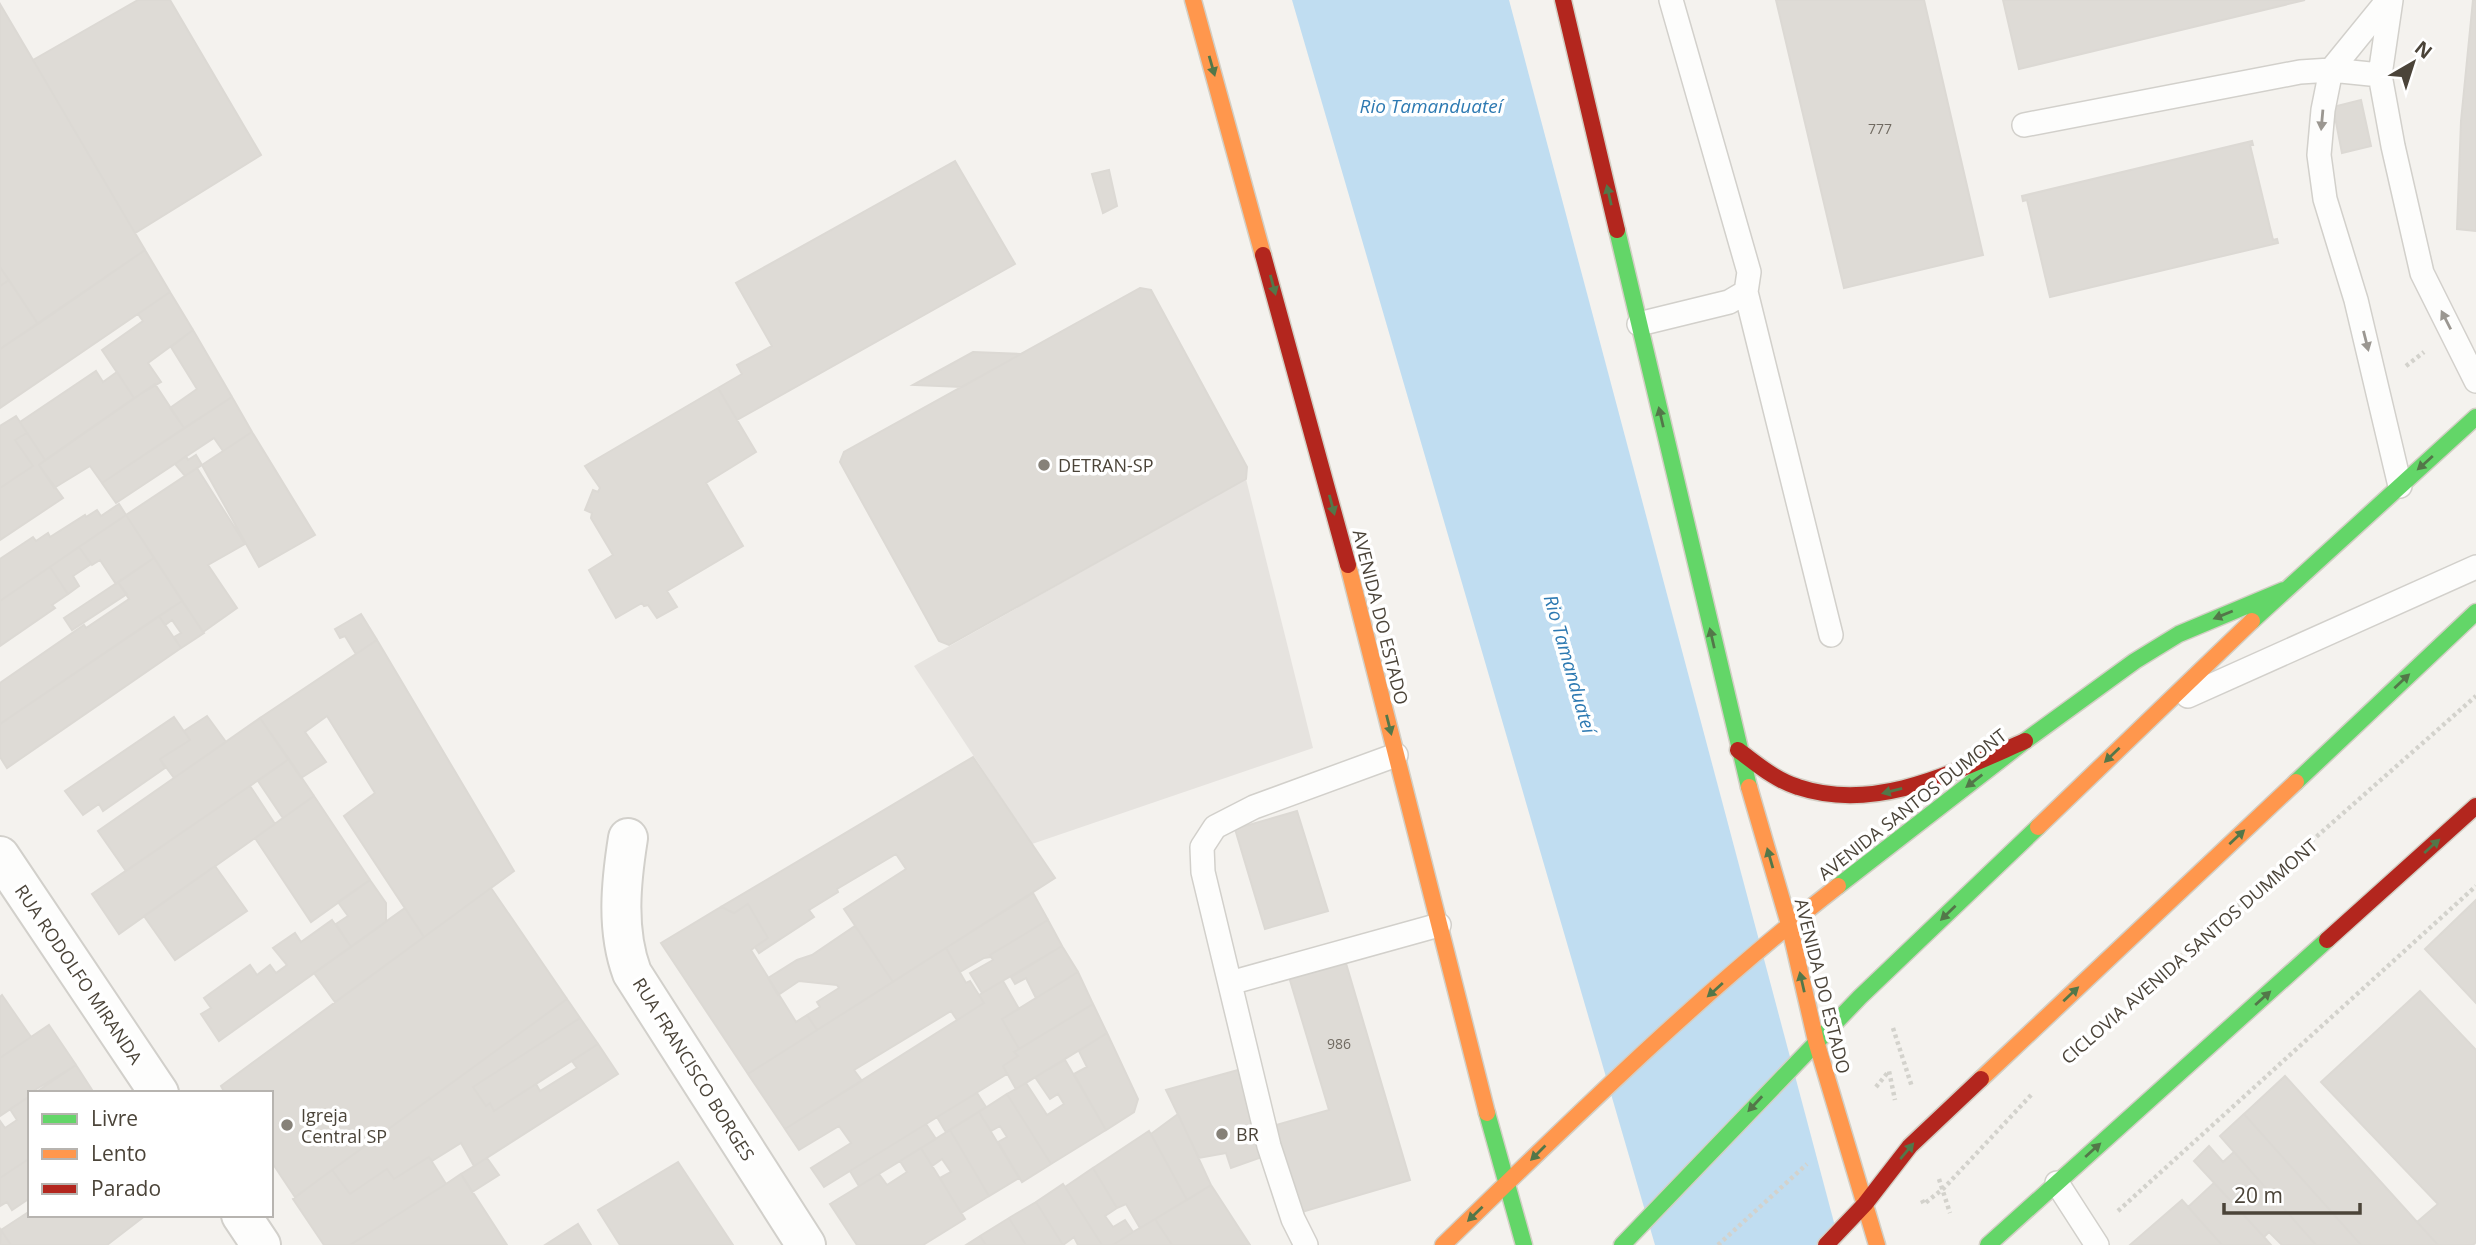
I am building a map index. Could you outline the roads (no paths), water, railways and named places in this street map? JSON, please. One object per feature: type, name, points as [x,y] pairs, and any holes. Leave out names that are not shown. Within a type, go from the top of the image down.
[{"type":"main road","name":"AVENIDA DO ESTADO","points":[[1193,0],[1269,271],[1524,1245]]},
{"type":"main road","name":"AVENIDA DO ESTADO","points":[[1563,0],[1738,750],[1789,924],[1816,1041],[1877,1245]]},
{"type":"main road","name":"AVENIDA SANTOS DUMONT","points":[[1622,1245],[1802,1054],[2161,708],[2476,417]]},
{"type":"main road","name":"AVENIDA SANTOS DUMONT","points":[[1443,1245],[1569,1123],[1789,924],[2025,741],[2179,634],[2286,590]]},
{"type":"main road","points":[[1826,1245],[1842,1230],[1910,1146],[2476,612]]},
{"type":"main road","points":[[1738,750],[1770,774],[1798,787],[1826,794],[1866,797],[1964,767],[2025,741]]},
{"type":"main road","points":[[1990,1244],[2476,806]]},
{"type":"street","name":"RUA FRANCISCO BORGES","points":[[628,838],[620,885],[626,950],[632,973],[806,1245]]},
{"type":"street","name":"RUA RODOLFO MIRANDA","points":[[0,856],[158,1091]]},
{"type":"street","points":[[242,1217],[261,1245]]},
{"type":"lane","points":[[1671,0],[1749,272],[1745,292],[1832,635]]},
{"type":"lane","points":[[2390,0],[2331,70],[2323,110],[2319,155],[2325,199],[2356,300],[2400,486]]},
{"type":"lane","points":[[2390,0],[2380,75],[2422,273],[2476,381]]},
{"type":"lane","points":[[2024,125],[2300,72],[2331,70],[2380,75]]},
{"type":"lane","points":[[1639,324],[1729,302],[1745,292]]},
{"type":"lane","points":[[2161,708],[2476,567]]},
{"type":"lane","points":[[1306,1245],[1293,1219],[1269,1146],[1203,872],[1202,847],[1215,827],[1254,807],[1396,755]]},
{"type":"lane","points":[[1230,983],[1439,925]]},
{"type":"lane","points":[[2057,1183],[2094,1241]]},
{"type":"water","name":"Rio Tamanduateí","points":[[1292,0],[1509,0],[1840,1245],[1655,1245]]},
{"type":"place","name":"DETRAN-SP","points":[[1044,465]]},
{"type":"place","name":"Igreja Central SP","points":[[287,1125]]},
{"type":"place","name":"BR","points":[[1222,1134]]}]
